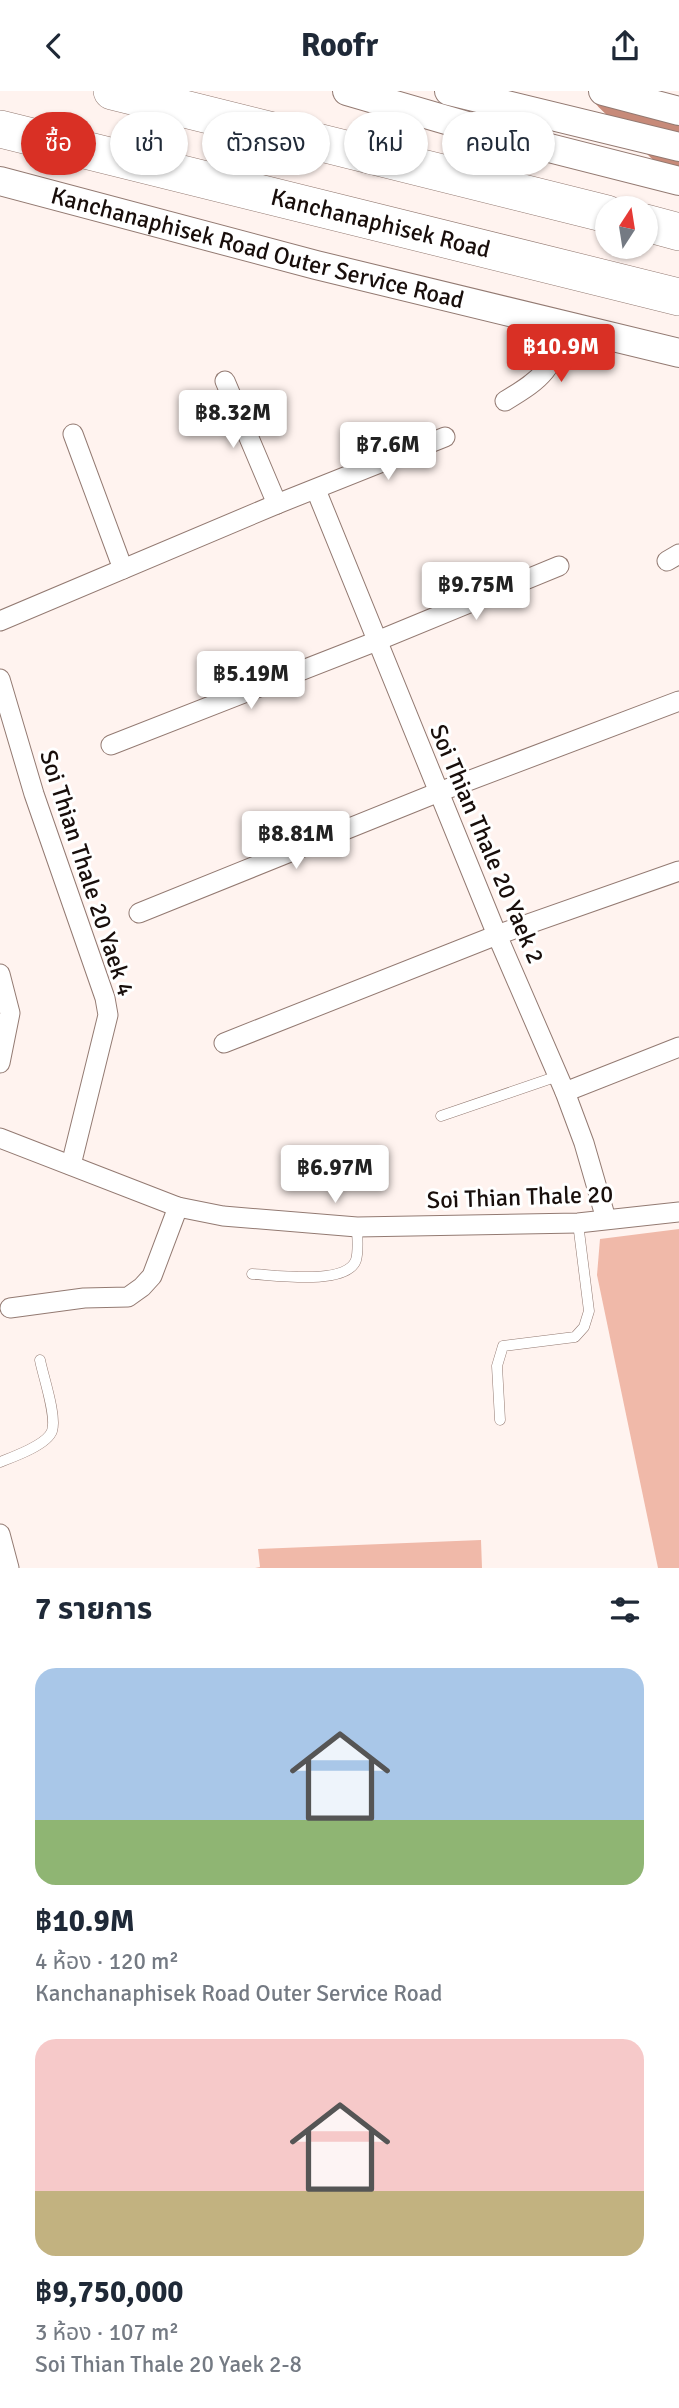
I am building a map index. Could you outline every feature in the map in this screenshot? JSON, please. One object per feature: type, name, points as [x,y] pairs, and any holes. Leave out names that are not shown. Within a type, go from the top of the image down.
[{"type":"highway","points":[[112,91],[595,211]]},
{"type":"highway","name":"Kanchanaphisek Road","points":[[0,129],[679,297]]},
{"type":"highway","points":[[658,226],[679,232]]},
{"type":"main road","points":[[347,91],[498,135],[679,181]]},
{"type":"main road","points":[[449,91],[679,147]]},
{"type":"main road","points":[[605,91],[679,111]]},
{"type":"main road","name":"Kanchanaphisek Road Outer Service Road","points":[[0,181],[316,265],[679,353]]},
{"type":"street","points":[[505,401],[528,387],[549,368],[565,326]]},
{"type":"street","points":[[225,381],[278,504]]},
{"type":"street","points":[[73,434],[123,569]]},
{"type":"street","points":[[0,621],[445,437]]},
{"type":"street","name":"Soi Thian Thale 20 Yaek 2","points":[[316,490],[497,935],[562,1084],[584,1143],[606,1219]]},
{"type":"street","points":[[111,745],[377,641],[559,566]]},
{"type":"street","name":"Soi Thian Thale 20 Yaek 4","points":[[0,679],[34,794],[105,998],[108,1015],[71,1165]]},
{"type":"street","points":[[139,913],[439,792],[679,701]]},
{"type":"street","points":[[225,1043],[497,935],[679,871]]},
{"type":"street","points":[[0,974],[10,1013],[0,1063]]},
{"type":"street","points":[[562,1084],[679,1047]]},
{"type":"street","name":"Soi Thian Thale 20","points":[[0,1138],[178,1207],[223,1216],[358,1227],[578,1223],[679,1212]]},
{"type":"street","points":[[10,1308],[84,1298],[128,1297],[152,1276],[178,1207]]},
{"type":"street","points":[[0,1534],[9,1568]]},
{"type":"lane","points":[[441,1116],[562,1084]]},
{"type":"lane","points":[[500,1420],[497,1366],[503,1346],[575,1336],[584,1327],[589,1311],[578,1223]]},
{"type":"lane","points":[[252,1274],[326,1277],[342,1272],[352,1266],[356,1259],[358,1227]]},
{"type":"lane","points":[[0,1462],[45,1441],[52,1432],[52,1418],[40,1360]]},
{"type":"shaded area","points":[[679,1229],[679,1568],[658,1568],[597,1275],[600,1239]]},
{"type":"shaded area","points":[[481,1540],[482,1568],[255,1568],[260,1567],[258,1549]]},
{"type":"waterway","points":[[615,91],[679,153]]}]
